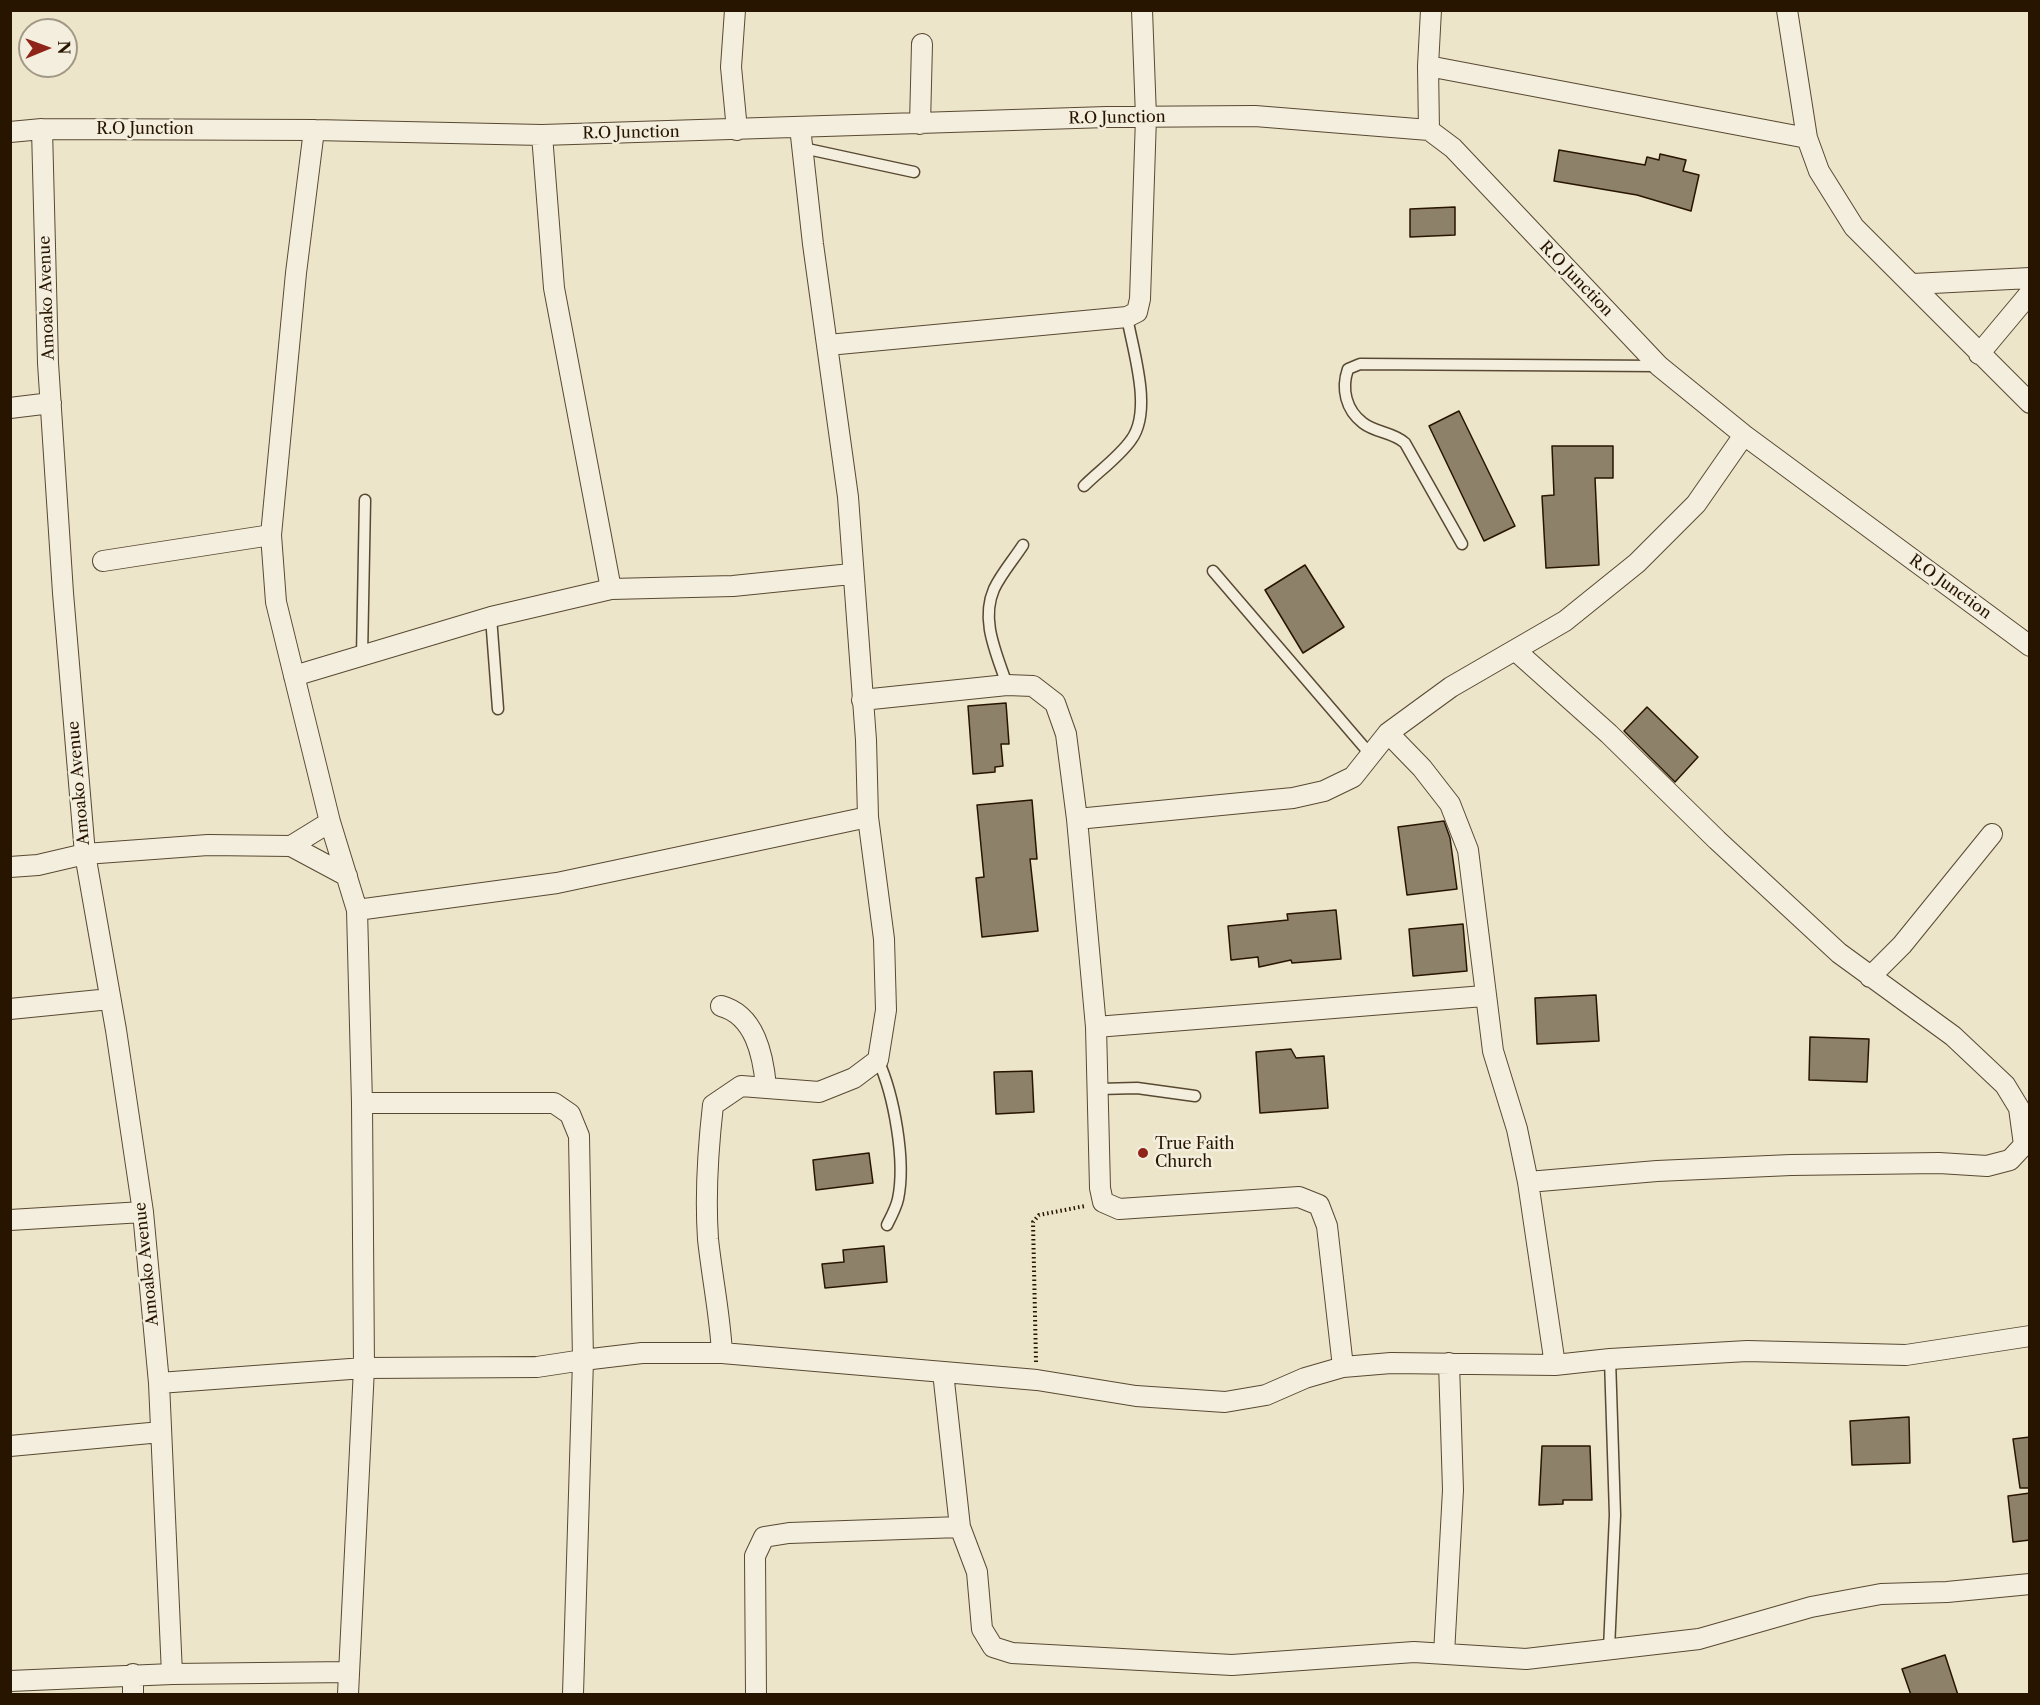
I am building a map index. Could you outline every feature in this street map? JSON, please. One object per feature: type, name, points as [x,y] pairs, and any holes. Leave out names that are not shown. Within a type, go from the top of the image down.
[{"type":"street","points":[[735,10],[731,67],[737,130]]},
{"type":"street","points":[[828,345],[1127,317],[1137,312],[1140,299],[1146,117],[1143,10]]},
{"type":"street","points":[[1429,130],[1428,66],[1431,10]]},
{"type":"street","points":[[1787,10],[1807,138],[1819,171],[1854,228],[1885,260],[1913,284],[1979,354],[2030,403]]},
{"type":"street","points":[[920,124],[922,44]]},
{"type":"street","points":[[1428,66],[1807,138]]},
{"type":"street","name":"R.O Junction","points":[[10,132],[42,129],[314,130],[542,135],[1146,117],[1255,116],[1429,130],[1453,148],[1659,366],[1744,435],[2030,646]]},
{"type":"street","points":[[722,1353],[720,1313],[708,1239],[708,1149],[713,1105],[741,1086],[766,1086],[819,1092],[854,1078],[878,1060],[886,1010],[884,939],[868,817],[866,740],[851,573],[848,497],[813,244],[800,127]]},
{"type":"street","name":"Amoako Avenue","points":[[42,129],[51,403],[85,854],[143,1212],[159,1383],[172,1674]]},
{"type":"street","points":[[314,130],[296,273],[271,535],[276,602],[330,822],[357,910],[362,1103],[364,1368],[348,1695]]},
{"type":"street","points":[[542,135],[554,288],[611,589]]},
{"type":"street","points":[[1913,284],[2030,278]]},
{"type":"street","points":[[1979,354],[2030,293]]},
{"type":"street","points":[[10,408],[51,403]]},
{"type":"street","points":[[1077,819],[1293,798],[1324,791],[1353,777],[1389,733],[1451,687],[1565,621],[1638,563],[1696,504],[1744,435]]},
{"type":"street","points":[[103,561],[271,535]]},
{"type":"street","points":[[294,676],[491,616],[611,589],[733,586],[851,573]]},
{"type":"street","points":[[1516,651],[1609,734],[1804,921],[1870,977],[1953,1036],[2006,1085],[2019,1108],[2024,1145],[2010,1160],[1987,1166],[1939,1163],[1657,1171],[1528,1182]]},
{"type":"street","points":[[862,700],[1007,685],[1033,686],[1054,703],[1066,734],[1077,819],[1096,1027],[1100,1188],[1103,1202],[1119,1209],[1299,1197],[1318,1205],[1327,1226],[1343,1367]]},
{"type":"street","points":[[1389,733],[1422,768],[1450,804],[1468,850],[1484,996],[1493,1051],[1517,1129],[1528,1182],[1555,1365]]},
{"type":"street","points":[[357,910],[557,883],[868,817]]},
{"type":"street","points":[[291,846],[330,822]]},
{"type":"street","points":[[1870,977],[1908,937],[1992,834]]},
{"type":"street","points":[[10,867],[38,865],[85,854],[208,845],[291,846],[347,876]]},
{"type":"street","points":[[1096,1027],[1484,996]]},
{"type":"street","points":[[10,1009],[110,999]]},
{"type":"street","points":[[721,1006],[734,1010],[746,1020],[764,1063],[766,1086]]},
{"type":"street","points":[[362,1103],[554,1103],[570,1114],[579,1136],[583,1360],[573,1695]]},
{"type":"street","points":[[10,1220],[143,1212]]},
{"type":"street","points":[[159,1383],[364,1368],[537,1367],[642,1353],[722,1353],[1037,1380],[1136,1396],[1225,1402],[1266,1395],[1305,1378],[1343,1367],[1391,1363],[1555,1365],[1610,1359],[1747,1351],[1906,1355],[2030,1336]]},
{"type":"street","points":[[1444,1654],[1453,1490],[1449,1363]]},
{"type":"street","points":[[943,1372],[960,1527],[977,1572],[982,1629],[993,1647],[1012,1653],[1232,1665],[1414,1652],[1526,1659],[1699,1639],[1811,1607],[1881,1594],[1947,1592],[2030,1584]]},
{"type":"street","points":[[10,1446],[161,1432]]},
{"type":"street","points":[[756,1695],[755,1556],[764,1537],[789,1533],[960,1527]]},
{"type":"street","points":[[10,1682],[133,1674],[349,1672]]},
{"type":"street","points":[[133,1674],[133,1695]]},
{"type":"lane","points":[[803,148],[914,172]]},
{"type":"lane","points":[[1084,486],[1131,440],[1140,424],[1142,408],[1127,317]]},
{"type":"lane","points":[[1462,543],[1405,443],[1396,435],[1364,424],[1347,404],[1343,383],[1348,369],[1360,364],[1659,366]]},
{"type":"lane","points":[[362,656],[365,500]]},
{"type":"lane","points":[[1007,685],[988,627],[989,607],[994,589],[1023,545]]},
{"type":"lane","points":[[1214,571],[1370,754]]},
{"type":"lane","points":[[491,616],[498,709]]},
{"type":"lane","points":[[878,1060],[888,1081],[894,1110],[900,1183],[897,1202],[887,1225]]},
{"type":"lane","points":[[1099,1089],[1137,1088],[1195,1096]]},
{"type":"lane","points":[[1609,1649],[1614,1515],[1610,1359]]},
{"type":"path","points":[[1037,1380],[1033,1222],[1039,1215],[1103,1202]]},
{"type":"building","points":[[1559,150],[1645,165],[1647,157],[1659,160],[1660,154],[1686,160],[1683,171],[1699,175],[1691,211],[1637,195],[1554,181]]},
{"type":"building","points":[[1455,207],[1455,235],[1410,237],[1410,209]]},
{"type":"building","points":[[1459,411],[1515,526],[1484,541],[1429,426]]},
{"type":"building","points":[[1552,446],[1613,446],[1613,478],[1595,478],[1599,565],[1546,568],[1542,496],[1554,495]]},
{"type":"building","points":[[1305,565],[1344,627],[1303,653],[1265,590]]},
{"type":"building","points":[[1006,703],[1009,744],[1001,744],[1003,766],[995,767],[995,772],[973,774],[968,706]]},
{"type":"building","points":[[1647,707],[1698,757],[1675,782],[1624,731]]},
{"type":"building","points":[[1032,800],[1037,859],[1030,859],[1038,931],[982,937],[976,878],[984,877],[977,805]]},
{"type":"building","points":[[1444,821],[1450,838],[1457,889],[1407,895],[1398,827]]},
{"type":"building","points":[[1336,910],[1341,959],[1292,963],[1291,960],[1259,967],[1258,957],[1231,960],[1228,926],[1288,920],[1287,914]]},
{"type":"building","points":[[1463,924],[1467,971],[1413,976],[1409,929]]},
{"type":"building","points":[[1596,995],[1599,1041],[1537,1044],[1535,998]]},
{"type":"building","points":[[1810,1037],[1869,1039],[1867,1082],[1809,1080]]},
{"type":"building","points":[[1291,1049],[1296,1058],[1324,1056],[1328,1108],[1260,1113],[1256,1052]]},
{"type":"building","points":[[1032,1071],[1034,1112],[996,1114],[994,1072]]},
{"type":"building","points":[[869,1153],[873,1183],[816,1190],[813,1160]]},
{"type":"building","points":[[884,1246],[887,1282],[825,1288],[822,1264],[844,1262],[843,1250]]},
{"type":"building","points":[[1909,1417],[1910,1463],[1852,1465],[1850,1421]]},
{"type":"building","points":[[2030,1437],[2030,1488],[2020,1488],[2013,1439]]},
{"type":"building","points":[[1542,1446],[1590,1446],[1592,1500],[1563,1500],[1563,1504],[1539,1505]]},
{"type":"building","points":[[2030,1493],[2030,1540],[2013,1542],[2008,1496]]},
{"type":"building","points":[[1945,1655],[1958,1695],[1911,1695],[1902,1669]]},
{"type":"place","name":"True Faith Church","points":[[1143,1153]]}]
